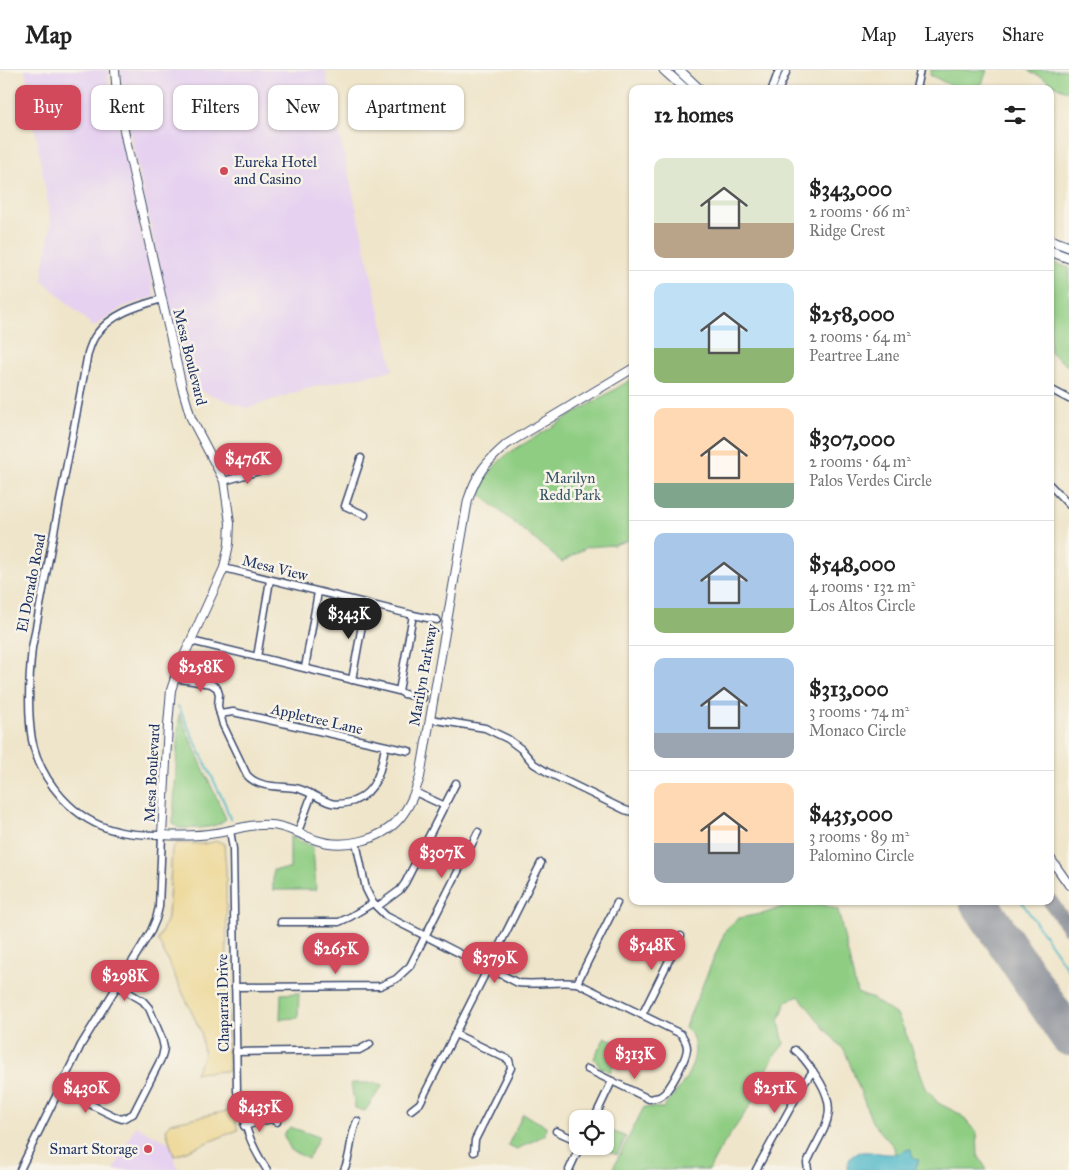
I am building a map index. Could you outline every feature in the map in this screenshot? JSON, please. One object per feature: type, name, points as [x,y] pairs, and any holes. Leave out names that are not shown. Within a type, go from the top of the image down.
[{"type":"main road","points":[[664,70],[681,85]]},
{"type":"main road","points":[[679,70],[696,85]]},
{"type":"main road","points":[[1054,241],[1069,247]]},
{"type":"main road","points":[[1054,252],[1069,258]]},
{"type":"street","name":"Mesa Boulevard","points":[[20,1170],[81,1045],[151,931],[156,919],[159,907],[169,702],[174,678],[224,568],[229,544],[230,523],[224,481],[191,418],[182,388],[128,150],[117,94],[115,70]]},
{"type":"street","points":[[773,85],[779,70]]},
{"type":"street","points":[[781,85],[787,70]]},
{"type":"street","points":[[917,85],[920,70]]},
{"type":"street","name":"El Dorado Road","points":[[162,299],[130,308],[111,320],[96,335],[88,353],[32,648],[29,676],[32,739],[39,762],[54,789],[78,813],[95,823],[137,835],[162,835]]},
{"type":"street","name":"Marilyn Parkway","points":[[162,835],[192,836],[261,824],[280,826],[316,840],[339,844],[356,842],[380,834],[399,819],[409,805],[420,777],[468,500],[476,478],[489,459],[507,444],[629,371]]},
{"type":"street","points":[[1054,391],[1069,399]]},
{"type":"street","points":[[361,458],[345,506],[365,515]]},
{"type":"street","points":[[224,481],[266,469]]},
{"type":"street","points":[[1054,489],[1069,505]]},
{"type":"street","name":"Mesa View","points":[[224,568],[437,620]]},
{"type":"street","points":[[257,657],[270,580]]},
{"type":"street","points":[[304,668],[318,592]]},
{"type":"street","points":[[352,680],[366,604]]},
{"type":"street","points":[[399,691],[413,615]]},
{"type":"street","points":[[191,641],[423,698]]},
{"type":"street","points":[[174,678],[211,684],[217,688],[219,694],[218,706],[223,725],[248,775],[252,780],[265,785],[297,788],[331,803],[341,804],[364,797],[375,784],[381,770],[385,747]]},
{"type":"street","name":"Appletree Lane","points":[[220,714],[233,712],[409,752]]},
{"type":"street","points":[[430,719],[485,728],[508,738],[521,748],[534,764],[547,772],[629,811]]},
{"type":"street","points":[[281,922],[339,922],[375,905],[400,890],[456,783]]},
{"type":"street","points":[[415,792],[444,806]]},
{"type":"street","points":[[298,832],[312,794]]},
{"type":"street","name":"Chaparral Drive","points":[[230,830],[233,849],[237,1091],[244,1126],[255,1151],[267,1170]]},
{"type":"street","points":[[235,987],[380,986],[396,979],[410,966],[478,832]]},
{"type":"street","points":[[356,842],[366,889],[375,905],[386,916],[518,983],[534,985],[560,981],[577,983],[680,1034],[686,1042],[687,1051],[678,1071],[668,1090],[660,1097],[649,1099],[587,1069]]},
{"type":"street","points":[[411,1110],[420,1103],[541,863]]},
{"type":"street","points":[[1054,864],[1069,885]]},
{"type":"street","points":[[577,983],[617,903]]},
{"type":"street","points":[[642,1015],[681,936]]},
{"type":"street","points":[[59,1089],[122,1119],[133,1114],[162,1057],[164,1048],[149,1008],[143,1001],[118,986]]},
{"type":"street","points":[[455,1034],[508,1060],[511,1068],[475,1140],[474,1152]]},
{"type":"street","points":[[236,1052],[359,1050],[370,1044]]},
{"type":"street","points":[[795,1050],[805,1058],[826,1091],[830,1111],[826,1124],[807,1163],[808,1170]]},
{"type":"street","points":[[756,1170],[803,1085],[813,1071]]},
{"type":"street","points":[[598,1110],[612,1081]]},
{"type":"street","points":[[244,1126],[271,1118],[277,1122]]},
{"type":"street","points":[[344,1170],[351,1148],[352,1132],[357,1121]]},
{"type":"street","points":[[556,1131],[569,1137]]},
{"type":"street","points":[[569,1170],[576,1155]]},
{"type":"shaded area","points":[[25,70],[108,70],[109,85],[91,85],[91,130],[119,130],[155,297],[123,307],[94,327],[42,280],[51,222],[35,130],[81,130],[81,85],[28,85]]},
{"type":"shaded area","points":[[120,70],[325,70],[328,85],[268,85],[268,130],[338,130],[338,127],[393,370],[309,388],[247,408],[195,389],[186,382],[129,130],[163,130],[163,85],[122,85]]},
{"type":"shaded area","name":"Smart Storage","points":[[135,1126],[170,1143],[178,1170],[114,1170]]},
{"type":"green space","points":[[931,70],[987,70],[982,84],[978,85],[950,85],[930,75]]},
{"type":"green space","points":[[1028,70],[1069,70],[1069,91],[1059,88]]},
{"type":"green space","points":[[1054,262],[1069,268],[1069,367],[1054,355]]},
{"type":"green space","name":"Marilyn Redd Park","points":[[629,381],[629,540],[614,545],[587,547],[562,562],[478,493],[492,469],[512,451]]},
{"type":"green space","points":[[179,714],[226,819],[210,827],[178,828],[173,823]]},
{"type":"green space","points":[[290,836],[313,847],[316,890],[273,890],[273,870],[290,869]]},
{"type":"green space","points":[[787,905],[825,905],[838,910],[857,993],[873,999],[898,1016],[926,1088],[938,1103],[960,1114],[977,1133],[978,1155],[987,1170],[897,1170],[894,1147],[872,1122],[845,1051],[799,996],[786,1002],[779,1021],[784,1044],[775,1055],[761,1081],[756,1097],[719,1151],[709,1170],[612,1170],[644,1107],[663,1108],[688,1075],[692,1065],[695,1046],[691,1035],[685,1027],[726,929],[739,918],[766,913]]},
{"type":"green space","points":[[299,993],[298,1018],[280,1019],[281,994]]},
{"type":"green space","points":[[605,1037],[623,1046],[610,1072],[600,1067],[594,1058]]},
{"type":"green space","points":[[351,1083],[376,1083],[383,1085],[365,1111],[355,1108]]},
{"type":"green space","points":[[523,1114],[546,1126],[545,1135],[517,1149],[508,1145]]},
{"type":"green space","points":[[290,1127],[319,1137],[308,1159],[291,1150],[283,1134]]},
{"type":"green space","points":[[614,1132],[626,1137],[617,1155],[614,1154]]},
{"type":"sand","points":[[218,841],[224,844],[226,869],[228,1071],[195,1073],[204,1056],[201,1032],[158,940],[168,916],[172,849],[177,843],[203,844]]},
{"type":"sand","points":[[232,1110],[238,1130],[174,1156],[166,1130],[170,1123]]},
{"type":"water","points":[[909,1149],[913,1157],[919,1160],[915,1170],[847,1170],[852,1156],[858,1153],[895,1154]]},
{"type":"waterway","points":[[178,706],[225,804],[230,819]]},
{"type":"waterway","points":[[1024,905],[1069,971]]},
{"type":"taxiway","points":[[1053,905],[1069,928]]},
{"type":"runway","points":[[981,905],[1069,1037]]},
{"type":"place","name":"Eureka Hotel and Casino","points":[[224,171]]},
{"type":"place","name":"Smart Storage","points":[[148,1149]]}]
